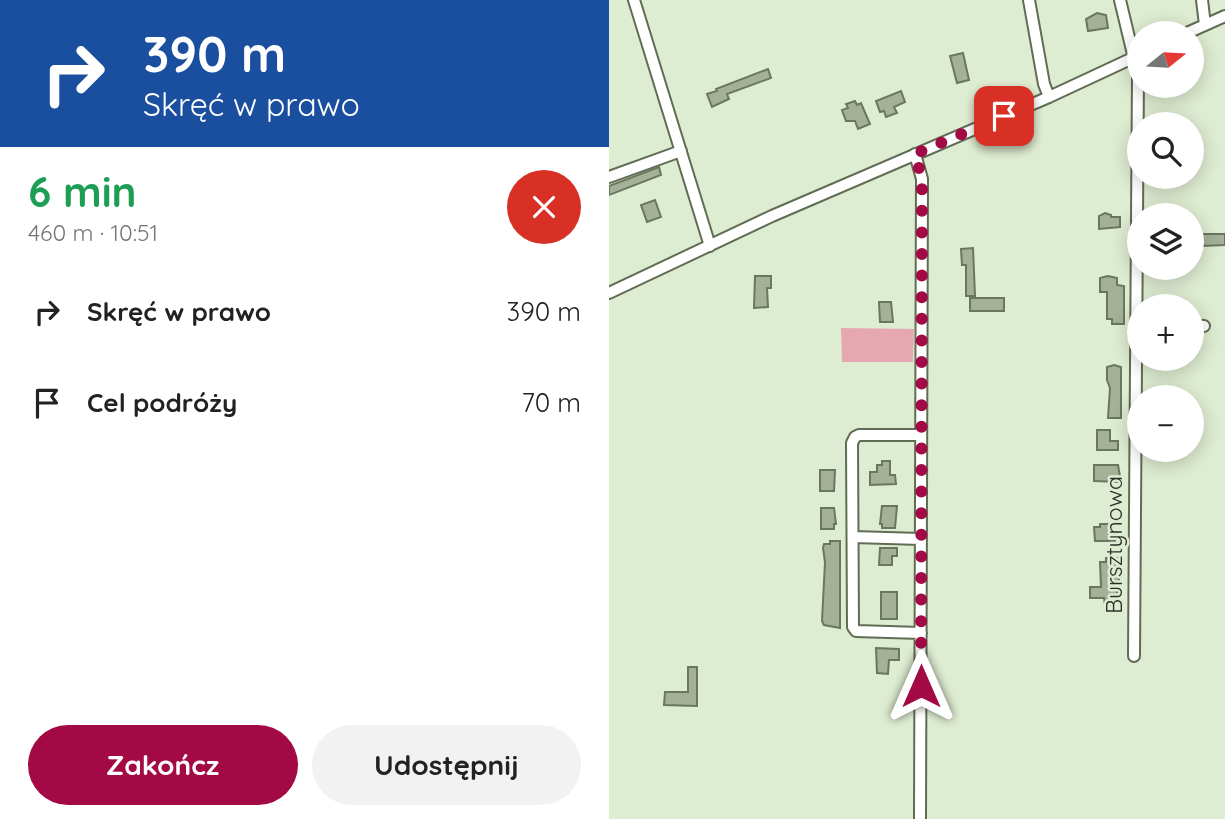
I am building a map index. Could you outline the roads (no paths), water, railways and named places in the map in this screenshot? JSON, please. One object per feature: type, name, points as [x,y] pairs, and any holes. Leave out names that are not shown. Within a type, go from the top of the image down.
[{"type":"street","points":[[634,0],[710,246]]},
{"type":"street","points":[[1029,0],[1044,85],[1049,97]]},
{"type":"street","name":"Bursztynowa","points":[[1120,0],[1127,25]]},
{"type":"street","points":[[1202,0],[1205,25],[1225,16]]},
{"type":"street","points":[[609,293],[772,216],[1127,61]]},
{"type":"street","name":"Bursztynowa","points":[[1134,656],[1138,98]]},
{"type":"street","points":[[609,177],[681,150]]},
{"type":"street","points":[[915,154],[922,179],[920,819]]},
{"type":"street","points":[[921,435],[859,435],[853,439],[854,629],[921,633]]},
{"type":"street","points":[[853,537],[921,539]]}]
